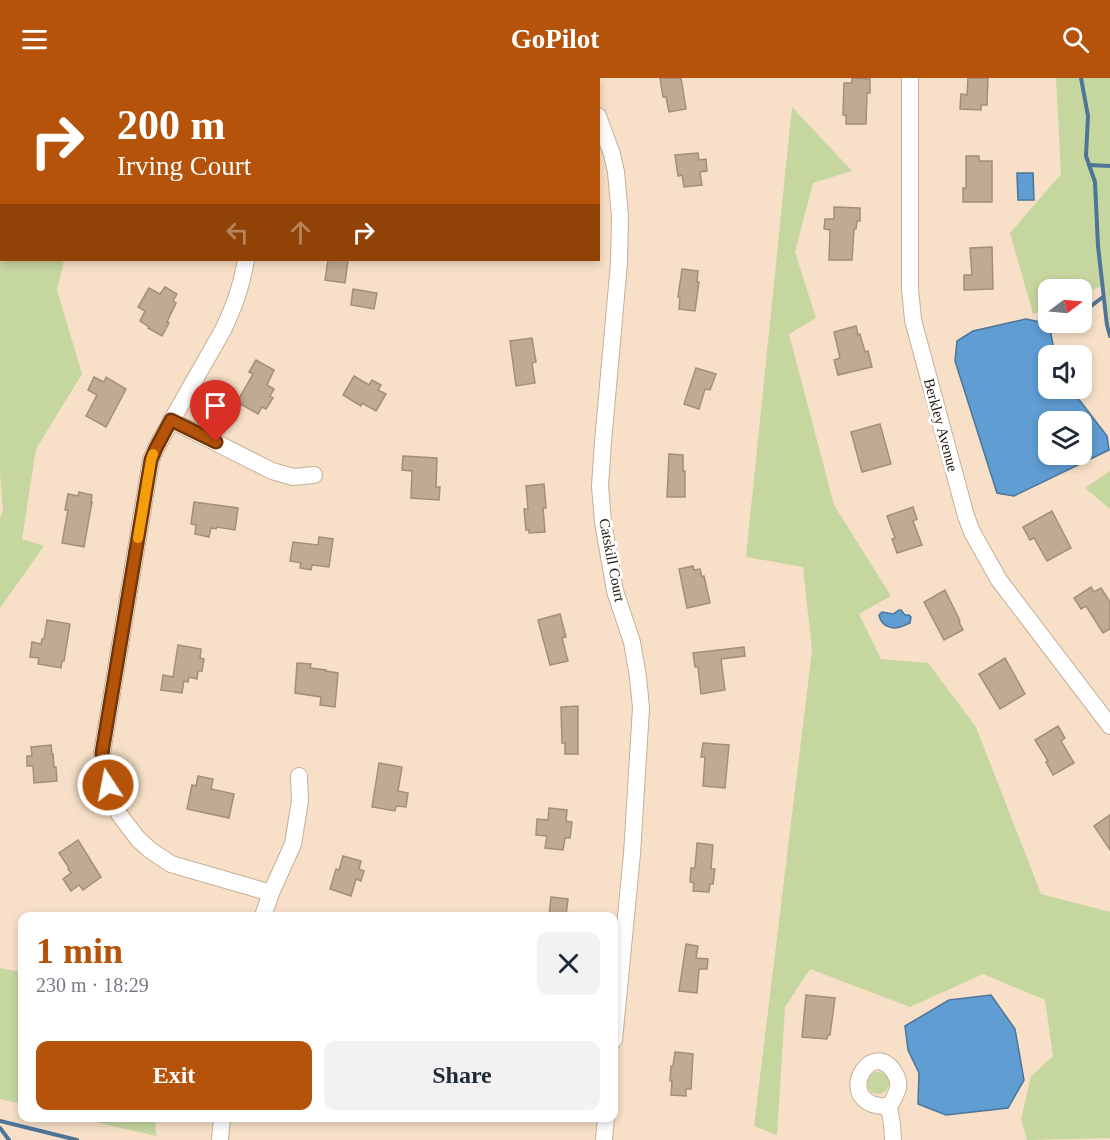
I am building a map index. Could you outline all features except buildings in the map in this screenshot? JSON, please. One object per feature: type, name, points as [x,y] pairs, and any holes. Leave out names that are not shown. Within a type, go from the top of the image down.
[{"type":"street","name":"Berkley Avenue","points":[[910,78],[910,288],[913,320],[966,516],[972,532],[999,580],[1110,726]]},
{"type":"street","name":"Catskill Court","points":[[600,121],[616,172],[620,216],[619,264],[600,486],[603,522],[615,591],[632,642],[641,708],[632,854],[618,999]]},
{"type":"street","points":[[246,261],[233,311],[151,460],[102,753],[108,785],[119,814],[138,839],[150,850],[171,864],[271,893]]},
{"type":"street","points":[[171,420],[272,471],[293,477],[314,475]]},
{"type":"street","points":[[264,912],[293,844],[300,801],[299,776]]},
{"type":"street","points":[[888,1107],[893,1140]]},
{"type":"street","points":[[220,1140],[222,1122]]},
{"type":"street","points":[[604,1140],[606,1122]]},
{"type":"green space","points":[[1056,78],[1110,78],[1110,328],[1105,285],[1092,290],[1092,279],[1038,279],[1038,312],[1033,314],[1010,233],[1061,174]]},
{"type":"green space","points":[[792,107],[852,171],[813,183],[795,252],[816,318],[789,334],[834,505],[891,596],[859,614],[881,659],[928,663],[976,727],[1041,894],[1110,912],[1110,1138],[1027,1140],[1021,1119],[1031,1076],[1053,1056],[1045,1000],[983,974],[910,1007],[810,969],[785,1007],[777,1135],[754,1126],[812,651],[803,567],[746,557]]},
{"type":"green space","points":[[0,261],[64,261],[57,290],[82,374],[36,449],[22,539],[44,546],[0,608],[0,518],[3,511],[0,472]]},
{"type":"green space","points":[[1110,471],[1110,509],[1085,488]]},
{"type":"green space","points":[[0,968],[18,971],[18,1103],[0,1099]]},
{"type":"green space","points":[[874,1072],[882,1072],[889,1079],[889,1087],[882,1094],[874,1094],[867,1087],[867,1079]]},
{"type":"green space","points":[[95,1122],[155,1122],[156,1136]]},
{"type":"water","points":[[1017,173],[1033,173],[1034,200],[1018,200]]},
{"type":"water","points":[[1026,319],[1038,322],[1038,333],[1051,333],[1053,345],[1038,345],[1038,399],[1079,399],[1088,411],[1038,411],[1038,465],[1078,465],[1014,496],[997,493],[955,361],[957,341],[973,331]]},
{"type":"water","points":[[1092,416],[1107,436],[1109,450],[1092,458]]},
{"type":"water","points":[[899,610],[911,617],[910,623],[893,628],[882,622],[879,615],[882,612],[893,614]]},
{"type":"water","points":[[991,995],[1015,1029],[1024,1080],[1008,1108],[946,1115],[918,1104],[919,1073],[908,1050],[905,1026],[949,1000]]},
{"type":"waterway","points":[[1081,78],[1088,116],[1086,156],[1095,182],[1098,246],[1110,336]]},
{"type":"waterway","points":[[1089,165],[1110,166]]},
{"type":"waterway","points":[[1092,305],[1103,297]]},
{"type":"waterway","points":[[0,1121],[77,1140]]},
{"type":"waterway","points":[[0,1128],[9,1140]]},
{"type":"slow traffic","points":[[138,538],[153,454]]},
{"type":"route","points":[[108,785],[102,753],[151,460],[171,420],[216,442]]}]
